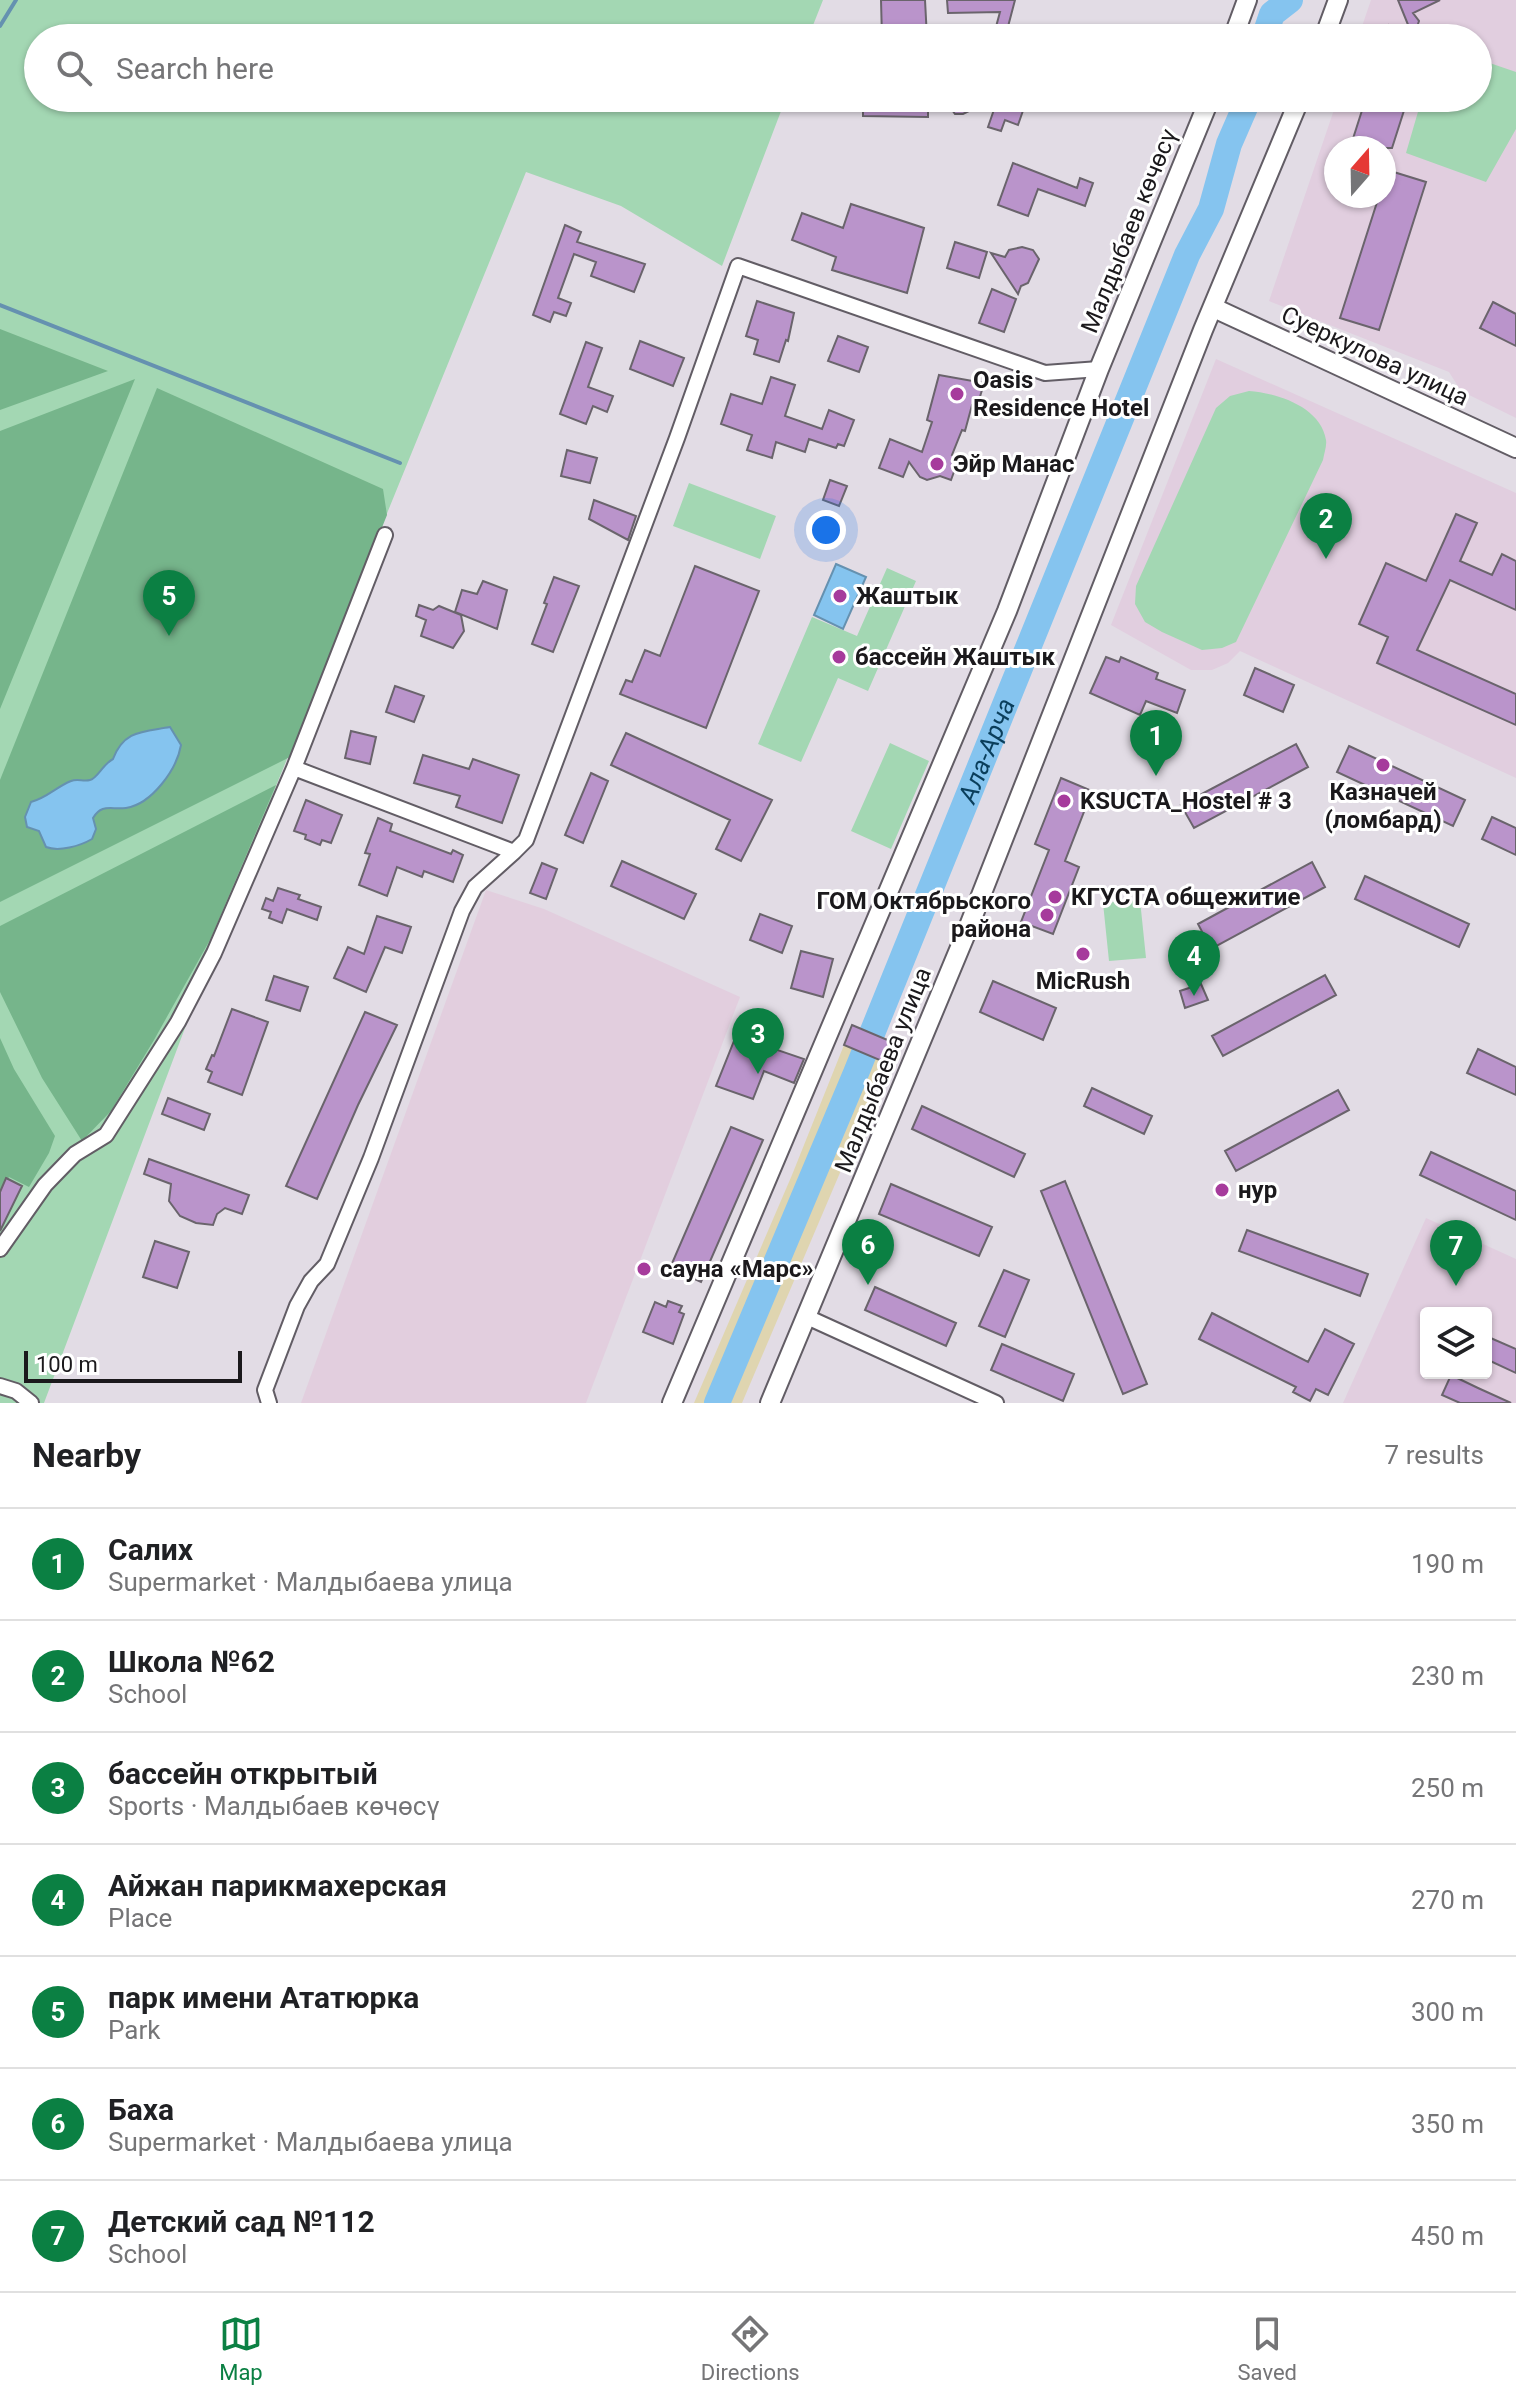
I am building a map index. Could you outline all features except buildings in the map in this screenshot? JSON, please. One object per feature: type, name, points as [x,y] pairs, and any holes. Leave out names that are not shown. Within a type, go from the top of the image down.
[{"type":"street","points":[[1238,24],[1247,0]]},
{"type":"street","points":[[1329,24],[1338,0]]},
{"type":"street","name":"Малдыбаев көчөсү","points":[[672,1403],[995,640],[1099,369],[1204,112]]},
{"type":"street","points":[[1214,308],[1294,112]]},
{"type":"street","points":[[269,1403],[265,1390],[297,1306],[311,1281],[327,1264],[371,1158],[462,911],[475,887],[526,840],[738,266],[1045,373],[1099,369]]},
{"type":"street","name":"Суеркулова улица","points":[[1214,308],[1516,448]]},
{"type":"street","name":"Малдыбаева улица","points":[[770,1403],[973,915],[1053,706],[1214,308]]},
{"type":"street","points":[[0,1249],[45,1185],[75,1154],[106,1135],[178,1022],[214,953],[294,768],[385,535]]},
{"type":"street","points":[[294,768],[514,852]]},
{"type":"street","points":[[807,1317],[996,1403]]},
{"type":"street","points":[[0,1386],[16,1391],[31,1403]]},
{"type":"shaded area","points":[[1371,0],[1516,0],[1516,418],[1461,391],[1449,372],[1269,301],[1324,139],[1324,208],[1396,208],[1396,136],[1325,136],[1333,112],[1492,112],[1492,24],[1363,24]]},
{"type":"shaded area","points":[[1216,359],[1516,493],[1516,778],[1240,651],[1228,663],[1212,670],[1191,670],[1111,625]]},
{"type":"shaded area","points":[[486,890],[544,909],[740,997],[586,1403],[301,1403]]},
{"type":"shaded area","points":[[1426,1218],[1516,1259],[1516,1403],[1343,1403]]},
{"type":"green space","points":[[0,0],[823,0],[814,24],[24,24],[24,112],[781,112],[722,266],[621,206],[526,172],[276,786],[44,1403],[0,1403]]},
{"type":"green space","points":[[1492,64],[1516,72],[1516,129],[1486,182],[1406,153],[1418,112],[1492,112]]},
{"type":"green space","points":[[0,329],[108,371],[0,410]]},
{"type":"green space","points":[[135,379],[0,709],[0,431]]},
{"type":"green space","points":[[157,388],[383,489],[387,515],[290,757],[0,902],[0,780]]},
{"type":"green space","points":[[1249,391],[1284,399],[1307,411],[1322,429],[1326,447],[1323,460],[1236,642],[1222,648],[1202,650],[1145,622],[1135,604],[1136,586],[1216,408],[1230,396]]},
{"type":"green space","points":[[689,483],[776,516],[760,559],[673,526]]},
{"type":"green space","name":"бассейн Жаштык","points":[[887,568],[916,581],[868,691],[838,678],[801,762],[758,744],[812,617],[857,636]]},
{"type":"green space","points":[[890,743],[929,761],[891,849],[851,831]]},
{"type":"green space","points":[[276,785],[211,938],[111,1111],[82,1141],[42,1078],[0,992],[0,926]]},
{"type":"green space","points":[[1140,900],[1146,958],[1109,961],[1103,903]]},
{"type":"green space","points":[[0,1038],[14,1069],[55,1136],[29,1187],[9,1177],[0,1194]]},
{"type":"sand","points":[[844,1045],[889,1064],[879,1081],[742,1403],[694,1403],[792,1175]]},
{"type":"water","name":"Жаштык","points":[[836,564],[866,577],[843,629],[814,615]]},
{"type":"water","points":[[170,727],[181,745],[169,774],[154,793],[136,805],[100,810],[93,818],[96,829],[92,839],[69,848],[51,848],[46,847],[39,831],[27,827],[25,817],[31,802],[71,781],[93,779],[129,737]]},
{"type":"waterway","points":[[0,26],[16,0]]},
{"type":"waterway","name":"Ала-Арча","points":[[1269,24],[1272,14],[1290,0]]},
{"type":"waterway","name":"Ала-Арча","points":[[717,1403],[856,1073],[1187,255],[1211,209],[1229,144],[1243,112]]},
{"type":"waterway","points":[[0,305],[400,463]]},
{"type":"place","name":"Oasis Residence Hotel","points":[[957,394]]},
{"type":"place","name":"Эйр Манас","points":[[937,464]]},
{"type":"place","name":"Школа №62","points":[[1326,559]]},
{"type":"place","name":"Жаштык","points":[[840,596]]},
{"type":"place","name":"парк имени Ататюрка","points":[[169,636]]},
{"type":"place","name":"бассейн Жаштык","points":[[839,657]]},
{"type":"place","name":"Казначей (ломбард)","points":[[1383,765]]},
{"type":"place","name":"Салих","points":[[1156,776]]},
{"type":"place","name":"KSUCTA_Hostel # 3","points":[[1064,801]]},
{"type":"place","name":"КГУСТА общежитие","points":[[1055,897]]},
{"type":"place","name":"ГОМ Октябрьского района","points":[[1047,915]]},
{"type":"place","name":"MicRush","points":[[1083,954]]},
{"type":"place","name":"Айжан парикмахерская","points":[[1194,996]]},
{"type":"place","name":"бассейн открытый","points":[[758,1074]]},
{"type":"place","name":"нур","points":[[1222,1190]]},
{"type":"place","name":"сауна «Марс»","points":[[644,1269]]},
{"type":"place","name":"Баха","points":[[868,1285]]},
{"type":"place","name":"Детский сад №112","points":[[1456,1286]]}]
